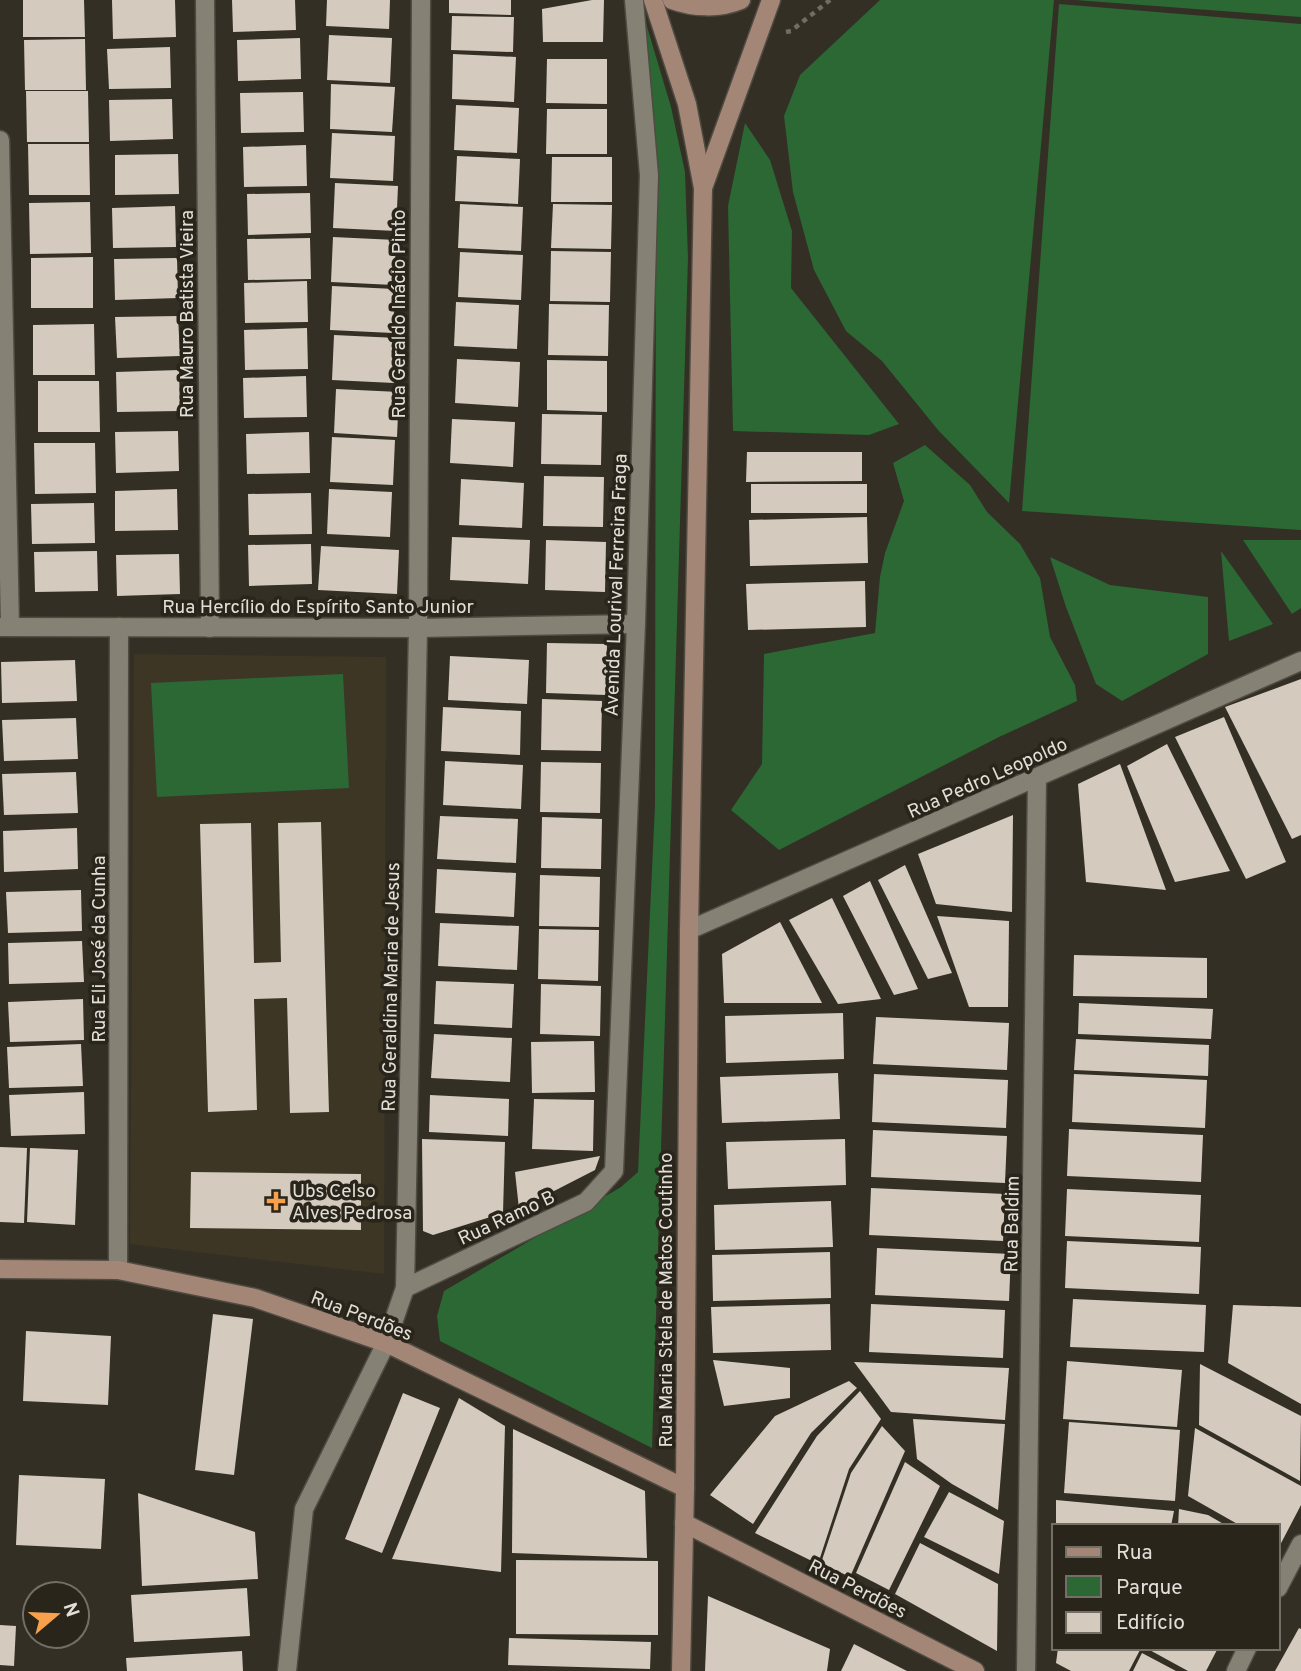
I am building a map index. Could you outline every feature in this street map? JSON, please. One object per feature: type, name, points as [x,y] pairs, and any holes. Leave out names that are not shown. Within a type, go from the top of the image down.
[{"type":"street","name":"Rua Mauro Batista Vieira","points":[[205,0],[210,628]]},
{"type":"street","name":"Rua Geraldo Inácio Pinto","points":[[418,628],[421,0]]},
{"type":"street","name":"Avenida Lourival Ferreira Fraga","points":[[614,1171],[636,624],[649,175],[634,0]]},
{"type":"street","points":[[653,0],[687,104],[702,188],[689,930]]},
{"type":"street","points":[[672,0],[704,7],[733,4],[741,0]]},
{"type":"street","points":[[702,188],[771,0]]},
{"type":"street","points":[[0,140],[5,627]]},
{"type":"street","name":"Rua Hercílio do Espírito Santo Junior","points":[[5,627],[418,628],[636,624]]},
{"type":"street","name":"Rua Eli José da Cunha","points":[[118,1270],[119,627]]},
{"type":"street","name":"Rua Geraldina Maria de Jesus","points":[[287,1671],[304,1509],[386,1343],[405,1288],[418,628]]},
{"type":"street","name":"Rua Pedro Leopoldo","points":[[689,930],[1301,661]]},
{"type":"street","name":"Rua Baldim","points":[[1026,1671],[1037,778]]},
{"type":"street","name":"Rua Maria Stela de Matos Coutinho","points":[[681,1671],[689,930]]},
{"type":"street","name":"Rua Ramo B","points":[[405,1288],[586,1202],[614,1171]]},
{"type":"street","name":"Rua Perdões","points":[[0,1269],[118,1270],[255,1298],[386,1343],[685,1488]]},
{"type":"street","name":"Rua Perdões","points":[[684,1523],[975,1671]]},
{"type":"street","points":[[1280,1584],[1301,1544]]},
{"type":"street","points":[[1236,1671],[1246,1650]]},
{"type":"path","points":[[757,34],[791,31],[830,0]]},
{"type":"shaded area","points":[[134,654],[386,657],[384,1274],[130,1244]]},
{"type":"green space","points":[[880,0],[1054,0],[1009,503],[938,430],[882,361],[846,331],[814,270],[793,192],[784,116],[800,75]]},
{"type":"green space","points":[[1075,0],[1301,0],[1301,17]]},
{"type":"green space","points":[[1059,4],[1301,24],[1301,530],[1022,511]]},
{"type":"green space","points":[[645,20],[671,107],[685,172],[688,258],[652,1448],[440,1341],[437,1316],[444,1291],[621,1187],[638,1172],[655,805],[656,166]]},
{"type":"green space","points":[[745,123],[770,160],[792,231],[791,288],[899,424],[869,435],[733,431],[728,206]]},
{"type":"green space","points":[[925,445],[970,485],[987,512],[1020,544],[1040,578],[1050,637],[1075,685],[1077,701],[999,737],[779,850],[731,810],[762,764],[764,654],[875,633],[885,553],[904,501],[893,463]]},
{"type":"green space","points":[[1243,540],[1301,540],[1301,608],[1292,614]]},
{"type":"green space","points":[[1221,551],[1273,624],[1229,641]]},
{"type":"green space","points":[[1050,557],[1110,585],[1208,597],[1208,654],[1122,701],[1096,684]]},
{"type":"green space","points":[[343,674],[349,788],[157,797],[151,683]]},
{"type":"building","points":[[23,0],[84,0],[85,37],[23,37]]},
{"type":"building","points":[[112,0],[175,0],[176,37],[113,39]]},
{"type":"building","points":[[232,0],[295,0],[296,30],[233,32]]},
{"type":"building","points":[[327,0],[390,0],[389,29],[326,26]]},
{"type":"building","points":[[449,0],[511,0],[511,15],[449,13]]},
{"type":"building","points":[[604,0],[603,42],[543,42],[542,9]]},
{"type":"building","points":[[452,16],[514,17],[513,52],[451,50]]},
{"type":"building","points":[[329,35],[392,38],[390,83],[327,80]]},
{"type":"building","points":[[300,38],[301,79],[238,81],[237,40]]},
{"type":"building","points":[[85,39],[86,90],[25,90],[24,40]]},
{"type":"building","points":[[170,47],[171,88],[109,89],[107,49]]},
{"type":"building","points":[[453,54],[516,57],[514,102],[452,99]]},
{"type":"building","points":[[547,59],[607,59],[607,104],[546,103]]},
{"type":"building","points":[[331,84],[395,87],[392,132],[330,129]]},
{"type":"building","points":[[26,91],[88,91],[89,142],[27,142]]},
{"type":"building","points":[[303,92],[304,132],[241,133],[240,93]]},
{"type":"building","points":[[172,99],[173,139],[110,141],[109,100]]},
{"type":"building","points":[[456,105],[519,108],[517,153],[454,150]]},
{"type":"building","points":[[547,109],[607,109],[607,154],[546,154]]},
{"type":"building","points":[[332,133],[395,136],[393,181],[330,178]]},
{"type":"building","points":[[28,144],[89,144],[90,195],[29,195]]},
{"type":"building","points":[[306,145],[307,186],[244,187],[243,147]]},
{"type":"building","points":[[178,154],[179,194],[115,195],[115,155]]},
{"type":"building","points":[[457,156],[520,159],[518,204],[455,201]]},
{"type":"building","points":[[552,157],[612,157],[612,202],[551,202]]},
{"type":"building","points":[[335,183],[398,186],[396,231],[333,228]]},
{"type":"building","points":[[310,193],[311,233],[248,235],[247,194]]},
{"type":"building","points":[[90,202],[91,253],[30,254],[29,203]]},
{"type":"building","points":[[460,204],[523,207],[521,251],[458,248]]},
{"type":"building","points":[[553,204],[612,205],[611,249],[551,248]]},
{"type":"building","points":[[175,206],[176,247],[113,248],[112,208]]},
{"type":"building","points":[[333,237],[396,240],[394,285],[331,282]]},
{"type":"building","points":[[310,238],[311,279],[248,280],[247,239]]},
{"type":"building","points":[[551,251],[611,252],[610,302],[550,301]]},
{"type":"building","points":[[460,252],[523,255],[521,300],[458,297]]},
{"type":"building","points":[[93,257],[93,308],[31,308],[31,258]]},
{"type":"building","points":[[177,258],[178,298],[115,300],[114,259]]},
{"type":"building","points":[[307,281],[308,322],[245,323],[244,283]]},
{"type":"building","points":[[332,286],[395,289],[393,333],[330,330]]},
{"type":"building","points":[[456,302],[519,305],[517,349],[454,346]]},
{"type":"building","points":[[549,304],[609,305],[608,356],[548,355]]},
{"type":"building","points":[[178,316],[180,356],[117,358],[115,317]]},
{"type":"building","points":[[94,324],[95,375],[33,375],[33,325]]},
{"type":"building","points":[[307,328],[308,369],[245,370],[244,330]]},
{"type":"building","points":[[334,335],[397,338],[394,383],[332,380]]},
{"type":"building","points":[[457,359],[520,362],[518,407],[455,403]]},
{"type":"building","points":[[547,360],[607,361],[607,412],[547,410]]},
{"type":"building","points":[[179,370],[180,411],[117,412],[116,372]]},
{"type":"building","points":[[306,376],[307,417],[244,418],[243,378]]},
{"type":"building","points":[[38,381],[99,381],[100,432],[38,432]]},
{"type":"building","points":[[336,389],[399,392],[397,437],[334,433]]},
{"type":"building","points":[[542,414],[602,415],[601,465],[541,464]]},
{"type":"building","points":[[452,419],[515,422],[513,467],[450,463]]},
{"type":"building","points":[[178,431],[179,471],[116,473],[115,432]]},
{"type":"building","points":[[309,432],[310,473],[247,474],[246,434]]},
{"type":"building","points":[[332,437],[395,440],[393,485],[330,482]]},
{"type":"building","points":[[34,443],[95,443],[96,493],[35,494]]},
{"type":"building","points":[[747,452],[862,452],[862,481],[746,482]]},
{"type":"building","points":[[544,476],[604,477],[603,527],[543,526]]},
{"type":"building","points":[[461,479],[524,483],[522,528],[459,525]]},
{"type":"building","points":[[751,484],[867,484],[867,513],[751,513]]},
{"type":"building","points":[[177,489],[178,530],[115,531],[115,491]]},
{"type":"building","points":[[329,489],[392,492],[390,537],[327,534]]},
{"type":"building","points":[[311,493],[312,534],[249,535],[248,494]]},
{"type":"building","points":[[94,503],[95,543],[32,544],[31,504]]},
{"type":"building","points":[[867,517],[868,563],[750,566],[749,520]]},
{"type":"building","points":[[452,537],[530,540],[528,584],[450,580]]},
{"type":"building","points":[[546,540],[606,542],[605,592],[545,590]]},
{"type":"building","points":[[311,544],[312,584],[249,586],[248,545]]},
{"type":"building","points":[[321,546],[399,550],[397,594],[318,590]]},
{"type":"building","points":[[97,551],[98,591],[35,592],[34,552]]},
{"type":"building","points":[[179,554],[180,594],[117,596],[116,555]]},
{"type":"building","points":[[865,581],[866,627],[748,630],[746,584]]},
{"type":"building","points":[[547,643],[607,644],[606,695],[546,693]]},
{"type":"building","points":[[450,656],[529,660],[527,704],[448,700]]},
{"type":"building","points":[[75,660],[77,701],[2,703],[1,662]]},
{"type":"building","points":[[1301,679],[1301,835],[1292,839],[1225,707]]},
{"type":"building","points":[[542,699],[602,701],[601,751],[541,750]]},
{"type":"building","points":[[443,707],[521,711],[520,755],[441,751]]},
{"type":"building","points":[[1224,717],[1286,862],[1246,879],[1175,737]]},
{"type":"building","points":[[76,718],[78,759],[4,761],[2,720]]},
{"type":"building","points":[[1167,744],[1230,871],[1175,882],[1127,766]]},
{"type":"building","points":[[445,761],[523,765],[521,809],[443,805]]},
{"type":"building","points":[[541,762],[601,763],[600,813],[540,812]]},
{"type":"building","points":[[1120,764],[1166,890],[1086,882],[1078,784]]},
{"type":"building","points":[[76,772],[78,813],[4,815],[2,774]]},
{"type":"building","points":[[1013,815],[1012,912],[936,904],[918,854]]},
{"type":"building","points":[[440,816],[518,819],[516,863],[437,859]]},
{"type":"building","points":[[542,817],[602,819],[601,869],[541,868]]},
{"type":"building","points":[[321,822],[329,1112],[290,1113],[287,998],[254,999],[257,1110],[208,1112],[200,824],[251,823],[254,963],[281,962],[278,823]]},
{"type":"building","points":[[77,828],[78,869],[4,872],[3,831]]},
{"type":"building","points":[[905,865],[952,973],[928,979],[878,880]]},
{"type":"building","points":[[437,869],[516,873],[514,917],[435,913]]},
{"type":"building","points":[[540,875],[600,877],[599,927],[539,926]]},
{"type":"building","points":[[870,881],[918,989],[894,995],[843,896]]},
{"type":"building","points":[[81,890],[82,931],[8,933],[6,892]]},
{"type":"building","points":[[832,898],[881,999],[838,1004],[789,920]]},
{"type":"building","points":[[937,916],[1009,921],[1008,1007],[969,1007]]},
{"type":"building","points":[[780,922],[822,1003],[724,1003],[722,954]]},
{"type":"building","points":[[440,923],[519,926],[517,970],[438,966]]},
{"type":"building","points":[[539,929],[599,930],[598,981],[538,979]]},
{"type":"building","points":[[82,941],[84,982],[9,984],[8,943]]},
{"type":"building","points":[[1074,955],[1207,958],[1207,998],[1073,996]]},
{"type":"building","points":[[436,981],[514,984],[512,1028],[434,1024]]},
{"type":"building","points":[[541,984],[601,986],[600,1036],[540,1034]]},
{"type":"building","points":[[83,999],[84,1040],[10,1042],[8,1002]]},
{"type":"building","points":[[1079,1003],[1213,1009],[1211,1039],[1078,1034]]},
{"type":"building","points":[[843,1013],[844,1059],[726,1063],[725,1016]]},
{"type":"building","points":[[876,1017],[1009,1023],[1007,1070],[873,1064]]},
{"type":"building","points":[[434,1034],[512,1038],[510,1082],[431,1078]]},
{"type":"building","points":[[1076,1039],[1209,1045],[1208,1076],[1074,1070]]},
{"type":"building","points":[[594,1041],[595,1092],[532,1093],[531,1042]]},
{"type":"building","points":[[81,1044],[83,1086],[9,1088],[7,1047]]},
{"type":"building","points":[[838,1073],[840,1119],[722,1123],[720,1077]]},
{"type":"building","points":[[874,1074],[1008,1080],[1006,1128],[872,1122]]},
{"type":"building","points":[[1074,1074],[1207,1080],[1205,1128],[1072,1122]]},
{"type":"building","points":[[84,1092],[85,1134],[11,1136],[9,1095]]},
{"type":"building","points":[[430,1095],[509,1099],[508,1136],[429,1132]]},
{"type":"building","points":[[534,1099],[594,1100],[593,1151],[532,1149]]},
{"type":"building","points":[[1069,1129],[1203,1135],[1201,1182],[1067,1176]]},
{"type":"building","points":[[873,1130],[1007,1136],[1005,1183],[871,1177]]},
{"type":"building","points":[[422,1139],[505,1142],[503,1213],[433,1235],[423,1231]]},
{"type":"building","points":[[845,1139],[846,1185],[728,1189],[726,1142]]},
{"type":"building","points":[[0,1147],[27,1148],[24,1223],[0,1222]]},
{"type":"building","points":[[30,1148],[78,1150],[75,1225],[27,1222]]},
{"type":"building","points":[[600,1156],[595,1170],[519,1209],[515,1172]]},
{"type":"building","name":"Ubs Celso Alves Pedrosa","points":[[191,1172],[361,1174],[361,1230],[190,1228]]},
{"type":"building","points":[[871,1188],[1005,1194],[1003,1241],[869,1235]]},
{"type":"building","points":[[1067,1189],[1201,1195],[1199,1242],[1065,1236]]},
{"type":"building","points":[[831,1201],[833,1247],[715,1250],[714,1205]]},
{"type":"building","points":[[1067,1241],[1201,1247],[1199,1294],[1065,1288]]},
{"type":"building","points":[[877,1248],[1011,1254],[1009,1301],[875,1295]]},
{"type":"building","points":[[830,1252],[831,1298],[713,1301],[712,1255]]},
{"type":"building","points":[[1073,1299],[1206,1305],[1204,1352],[1070,1347]]},
{"type":"building","points":[[830,1304],[831,1350],[713,1353],[711,1307]]},
{"type":"building","points":[[871,1304],[1005,1310],[1003,1358],[869,1352]]},
{"type":"building","points":[[1233,1305],[1301,1307],[1301,1404],[1228,1363]]},
{"type":"building","points":[[213,1314],[253,1319],[234,1475],[195,1470]]},
{"type":"building","points":[[26,1331],[111,1336],[108,1405],[23,1401]]},
{"type":"building","points":[[713,1360],[790,1368],[790,1398],[724,1406]]},
{"type":"building","points":[[1067,1361],[1182,1370],[1177,1427],[1063,1419]]},
{"type":"building","points":[[854,1362],[1009,1368],[1005,1420],[891,1412]]},
{"type":"building","points":[[1200,1364],[1301,1416],[1300,1481],[1199,1425]]},
{"type":"building","points":[[849,1381],[857,1388],[811,1433],[753,1524],[710,1495],[775,1416]]},
{"type":"building","points":[[860,1391],[881,1419],[849,1469],[818,1564],[755,1533],[817,1436]]},
{"type":"building","points":[[403,1393],[440,1408],[382,1553],[345,1539]]},
{"type":"building","points":[[459,1398],[505,1426],[501,1572],[392,1559]]},
{"type":"building","points":[[913,1419],[1005,1424],[998,1510],[952,1484],[917,1459]]},
{"type":"building","points":[[1069,1422],[1180,1430],[1175,1501],[1064,1493]]},
{"type":"building","points":[[882,1426],[905,1451],[850,1577],[821,1563],[851,1473]]},
{"type":"building","points":[[1195,1428],[1301,1486],[1301,1505],[1280,1545],[1280,1524],[1237,1524],[1188,1496]]},
{"type":"building","points":[[513,1429],[645,1491],[647,1558],[512,1553]]},
{"type":"building","points":[[905,1462],[940,1486],[889,1590],[856,1573]]},
{"type":"building","points":[[19,1475],[105,1479],[101,1549],[16,1545]]},
{"type":"building","points":[[949,1492],[1004,1521],[999,1574],[924,1537]]},
{"type":"building","points":[[138,1493],[255,1532],[258,1579],[142,1586]]},
{"type":"building","points":[[1056,1500],[1174,1511],[1171,1524],[1056,1524]]},
{"type":"building","points":[[1179,1509],[1208,1515],[1224,1524],[1178,1524]]},
{"type":"building","points":[[920,1543],[998,1584],[997,1651],[895,1594]]},
{"type":"building","points":[[516,1560],[658,1561],[658,1635],[516,1634]]},
{"type":"building","points":[[247,1588],[250,1636],[134,1642],[131,1595]]},
{"type":"building","points":[[708,1596],[830,1649],[827,1671],[705,1671]]},
{"type":"building","points":[[0,1625],[16,1626],[14,1666],[0,1665]]},
{"type":"building","points":[[1299,1628],[1301,1671],[1275,1671]]},
{"type":"building","points":[[509,1638],[651,1642],[650,1669],[508,1665]]},
{"type":"building","points":[[854,1644],[907,1671],[841,1671]]},
{"type":"building","points":[[1058,1650],[1140,1650],[1129,1671],[1071,1671],[1056,1663]]},
{"type":"building","points":[[1150,1650],[1217,1650],[1206,1671],[1188,1671]]},
{"type":"building","points":[[242,1651],[243,1671],[127,1671],[126,1658]]},
{"type":"building","points":[[1142,1653],[1176,1671],[1133,1671]]},
{"type":"place","name":"Ubs Celso Alves Pedrosa","points":[[276,1201]]}]
